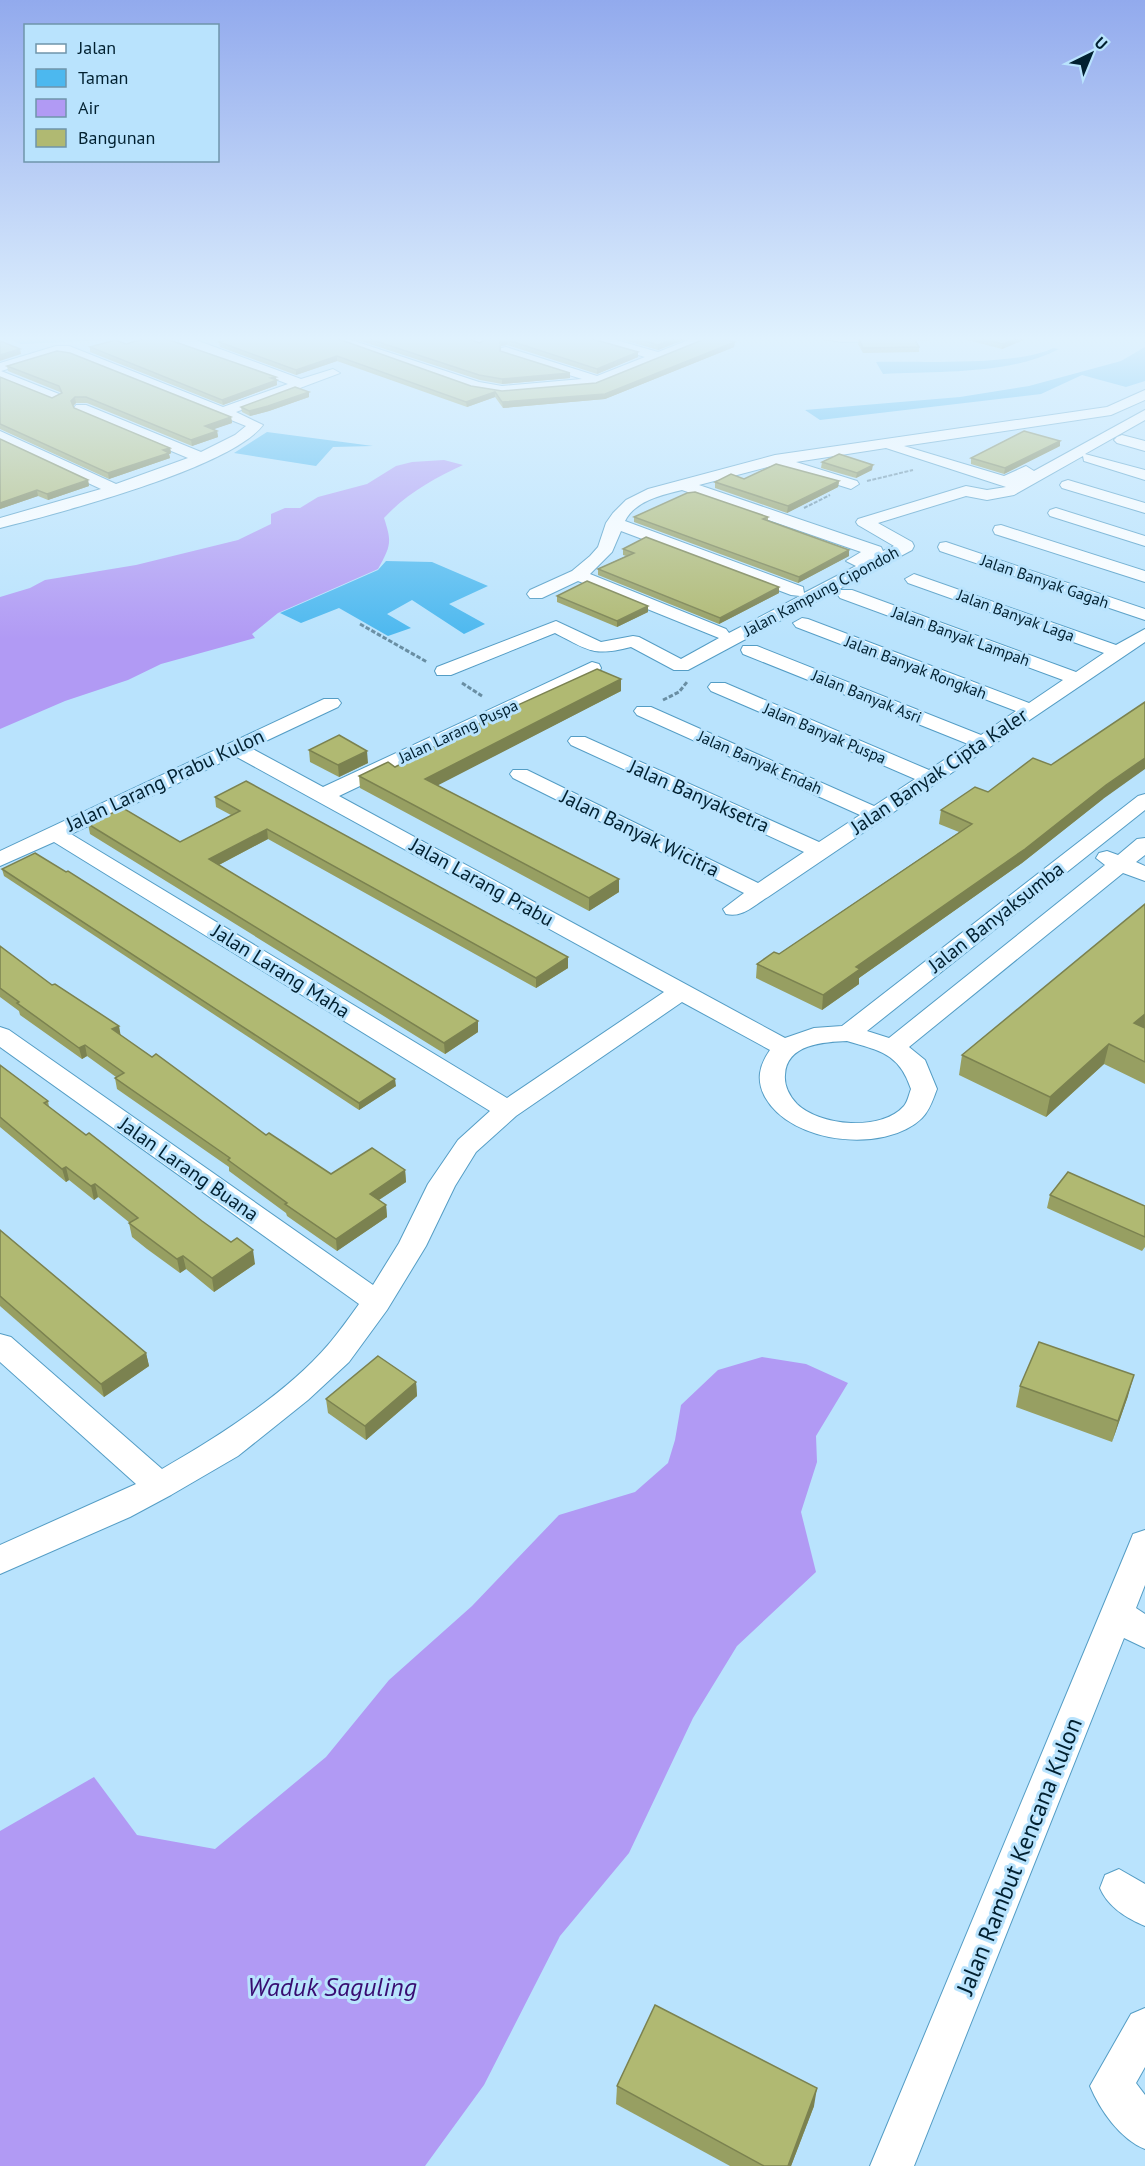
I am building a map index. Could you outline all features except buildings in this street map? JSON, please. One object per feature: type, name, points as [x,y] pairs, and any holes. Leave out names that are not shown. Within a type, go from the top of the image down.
[{"type":"street","points":[[2,437],[114,489]]},
{"type":"street","points":[[151,437],[201,458]]},
{"type":"street","points":[[0,523],[95,496],[201,458],[236,437]]},
{"type":"street","points":[[537,594],[578,575],[596,560],[606,548],[615,524],[632,503],[654,492],[775,460],[935,437]]},
{"type":"street","name":"Jalan Kampung Cipondoh","points":[[444,671],[555,626],[597,647],[605,648],[633,641],[681,666],[906,546],[864,522],[966,491],[976,495],[996,496],[1008,492],[1094,437]]},
{"type":"street","points":[[884,444],[1006,482],[1068,438]]},
{"type":"street","points":[[1122,440],[1145,446]]},
{"type":"street","points":[[0,450],[95,496]]},
{"type":"street","points":[[1089,458],[1145,475]]},
{"type":"street","points":[[775,460],[851,484]]},
{"type":"street","points":[[681,484],[875,551],[681,655]]},
{"type":"street","points":[[1068,485],[1145,508]]},
{"type":"street","points":[[1056,513],[1145,541]]},
{"type":"street","points":[[615,524],[797,591]]},
{"type":"street","points":[[1001,530],[1145,577]]},
{"type":"street","name":"Jalan Banyak Gagah","points":[[946,547],[1145,615]]},
{"type":"street","points":[[578,575],[720,633]]},
{"type":"street","name":"Jalan Banyak Laga","points":[[914,579],[1118,652]]},
{"type":"street","name":"Jalan Banyak Lampah","points":[[846,594],[1077,679]]},
{"type":"street","name":"Jalan Banyak Rongkah","points":[[802,622],[1031,710]]},
{"type":"street","name":"Jalan Banyak Cipta Kaler","points":[[734,909],[1145,634]]},
{"type":"street","name":"Jalan Banyak Asri","points":[[750,650],[984,743]]},
{"type":"street","name":"Jalan Larang Puspa","points":[[324,795],[592,668]]},
{"type":"street","name":"Jalan Banyak Puspa","points":[[718,687],[931,778]]},
{"type":"street","name":"Jalan Larang Prabu Kulon","points":[[0,858],[331,703]]},
{"type":"street","name":"Jalan Banyak Endah","points":[[644,711],[876,814]]},
{"type":"street","name":"Jalan Banyaksetra","points":[[578,741],[820,851]]},
{"type":"street","name":"Jalan Larang Prabu","points":[[234,747],[785,1048]]},
{"type":"street","name":"Jalan Banyak Wicitra","points":[[520,774],[759,892]]},
{"type":"street","name":"Jalan Banyaksumba","points":[[848,1033],[1145,800]]},
{"type":"street","name":"Jalan Larang Maha","points":[[56,832],[507,1110]]},
{"type":"street","points":[[1093,841],[1137,853],[1145,874]]},
{"type":"street","name":"Jalan Banyaksumba","points":[[892,1047],[1137,853]]},
{"type":"street","points":[[0,1560],[119,1508],[160,1486],[227,1446],[297,1392],[338,1354],[377,1302],[412,1246],[442,1184],[466,1146],[507,1110],[682,991]]},
{"type":"street","points":[[848,1033],[892,1047],[916,1066],[924,1089],[915,1110],[891,1126],[856,1132],[820,1126],[790,1112],[772,1090],[771,1067],[785,1048],[803,1039],[848,1033]]},
{"type":"street","name":"Jalan Larang Buana","points":[[0,1035],[377,1302]]},
{"type":"street","points":[[0,1345],[160,1486]]},
{"type":"street","name":"Jalan Rambut Kencana Kulon","points":[[892,2166],[1132,1624],[1145,1544]]},
{"type":"street","points":[[1145,2028],[1112,2086],[1145,2128]]},
{"type":"path","points":[[360,624],[444,671],[482,696]]},
{"type":"green space","points":[[259,437],[305,437],[373,446],[333,447],[316,466],[234,453]]},
{"type":"green space","points":[[386,561],[432,562],[488,586],[449,604],[485,624],[464,634],[412,600],[387,614],[411,628],[388,636],[339,608],[301,623],[280,613],[378,570]]},
{"type":"water","points":[[444,460],[463,465],[421,488],[384,518],[389,544],[378,569],[278,613],[252,634],[255,638],[161,664],[128,680],[65,701],[0,729],[0,597],[30,588],[45,580],[136,565],[238,540],[271,524],[271,514],[285,508],[300,508],[318,497],[367,484],[396,466],[412,462]]},
{"type":"water","name":"Waduk Saguling","points":[[762,1357],[806,1364],[848,1383],[816,1436],[817,1462],[801,1512],[816,1572],[737,1646],[693,1718],[629,1853],[560,1936],[484,2085],[425,2166],[0,2166],[0,1831],[94,1777],[137,1835],[215,1849],[326,1757],[389,1680],[472,1606],[559,1515],[635,1492],[668,1463],[675,1440],[681,1405],[718,1370]]}]
